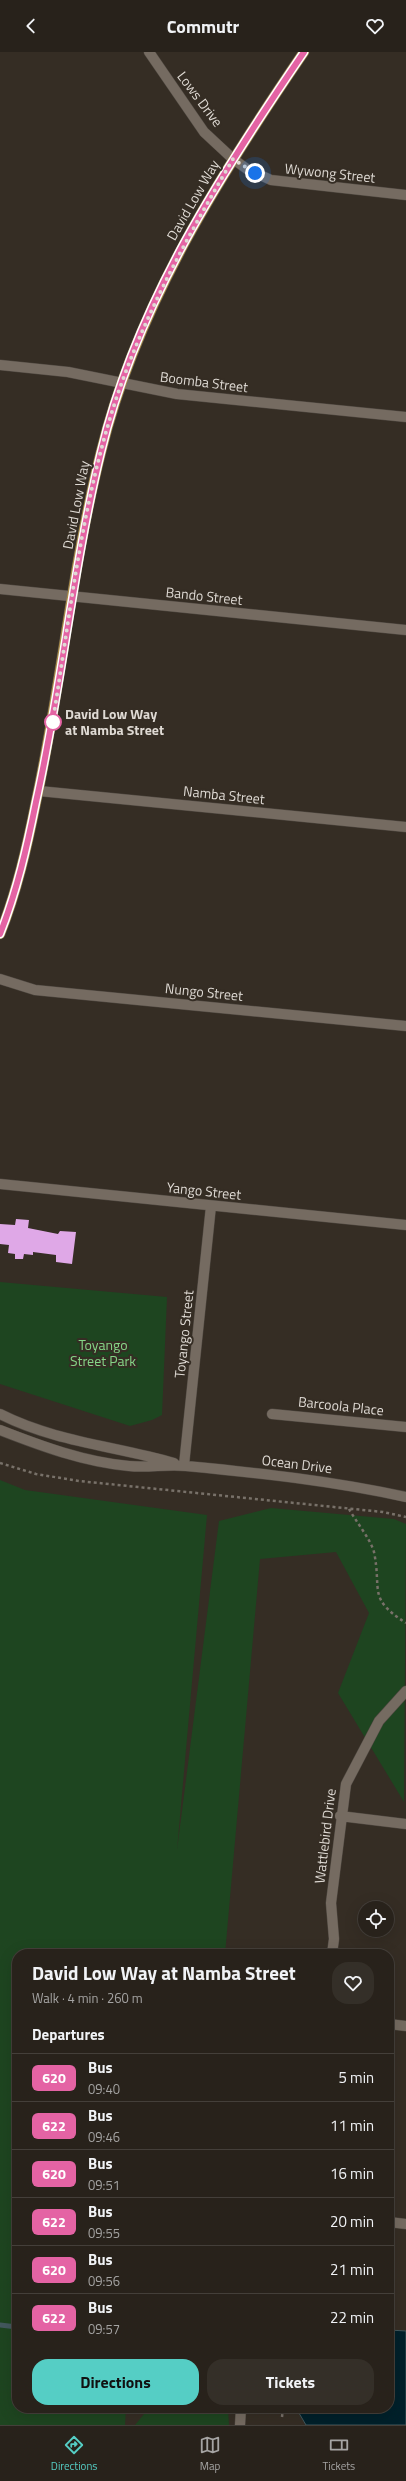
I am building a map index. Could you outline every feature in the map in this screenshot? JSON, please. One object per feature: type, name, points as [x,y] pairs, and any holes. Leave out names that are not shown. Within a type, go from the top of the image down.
[{"type":"main road","name":"David Low Way","points":[[0,934],[19,880],[39,791],[93,486],[109,420],[122,383],[152,309],[176,258],[233,159],[304,52]]},
{"type":"street","name":"Lows Drive","points":[[149,52],[195,120],[233,159]]},
{"type":"street","name":"Wywong Street","points":[[233,159],[258,175],[272,180],[406,195]]},
{"type":"street","name":"Boomba Street","points":[[0,365],[68,372],[177,394],[406,417]]},
{"type":"street","name":"Bando Street","points":[[0,588],[406,630]]},
{"type":"street","name":"Namba Street","points":[[39,791],[406,827]]},
{"type":"street","name":"Nungo Street","points":[[0,979],[35,990],[406,1026]]},
{"type":"street","name":"Yango Street","points":[[0,1184],[406,1225]]},
{"type":"street","name":"Toyango Street","points":[[184,1465],[211,1206]]},
{"type":"street","name":"Ocean Drive","points":[[0,1414],[71,1440],[139,1452],[184,1465]]},
{"type":"street","name":"Barcoola Place","points":[[272,1414],[406,1427]]},
{"type":"street","name":"Ocean Drive","points":[[0,1430],[67,1454],[102,1462],[129,1466],[184,1465],[298,1478],[352,1486],[406,1497]]},
{"type":"street","name":"Wattlebird Drive","points":[[333,1949],[334,1939],[331,1902],[340,1816],[346,1784],[379,1721],[406,1691]]},
{"type":"street","points":[[340,1816],[406,1824]]},
{"type":"street","points":[[394,2025],[406,2026]]},
{"type":"street","points":[[394,2223],[406,2224]]},
{"type":"street","points":[[240,2425],[241,2413]]},
{"type":"path","points":[[0,1463],[36,1474],[79,1481],[348,1508],[406,1517]]},
{"type":"path","points":[[348,1508],[374,1550],[379,1600],[388,1611],[406,1623]]},
{"type":"path","points":[[282,2413],[282,2417]]},
{"type":"green space","name":"Toyango Street Park","points":[[0,1282],[167,1297],[162,1415],[152,1420],[130,1426],[0,1384]]},
{"type":"green space","points":[[0,1480],[25,1490],[207,1515],[177,1850],[219,1521],[271,1508],[394,1519],[406,1524],[404,1802],[338,1693],[369,1613],[336,1552],[260,1559],[225,1949],[12,1949],[12,2413],[126,2413],[125,2425],[0,2425]]},
{"type":"green space","points":[[145,2413],[228,2413],[229,2425],[135,2425]]},
{"type":"water","points":[[394,2330],[406,2331],[406,2425],[306,2425],[299,2413],[394,2413]]},
{"type":"building","points":[[16,1219],[29,1220],[28,1228],[58,1234],[60,1231],[76,1232],[72,1264],[56,1262],[56,1255],[33,1252],[33,1255],[24,1254],[23,1259],[15,1259],[15,1254],[8,1253],[9,1245],[0,1244],[0,1224],[15,1225]]},
{"type":"waterway","points":[[0,2325],[12,2326]]},
{"type":"bus line","name":"620","points":[[0,934],[19,880],[39,791],[52,726],[82,542],[93,486],[101,449],[122,383],[155,302],[176,258],[199,216],[233,159],[304,52]]},
{"type":"place","name":"David Low Way at Namba Street","points":[[53,722]]},
{"type":"route","points":[[53,722],[52,726],[82,542],[93,486],[101,449],[122,383],[155,302],[176,258],[233,159],[255,173]]}]
